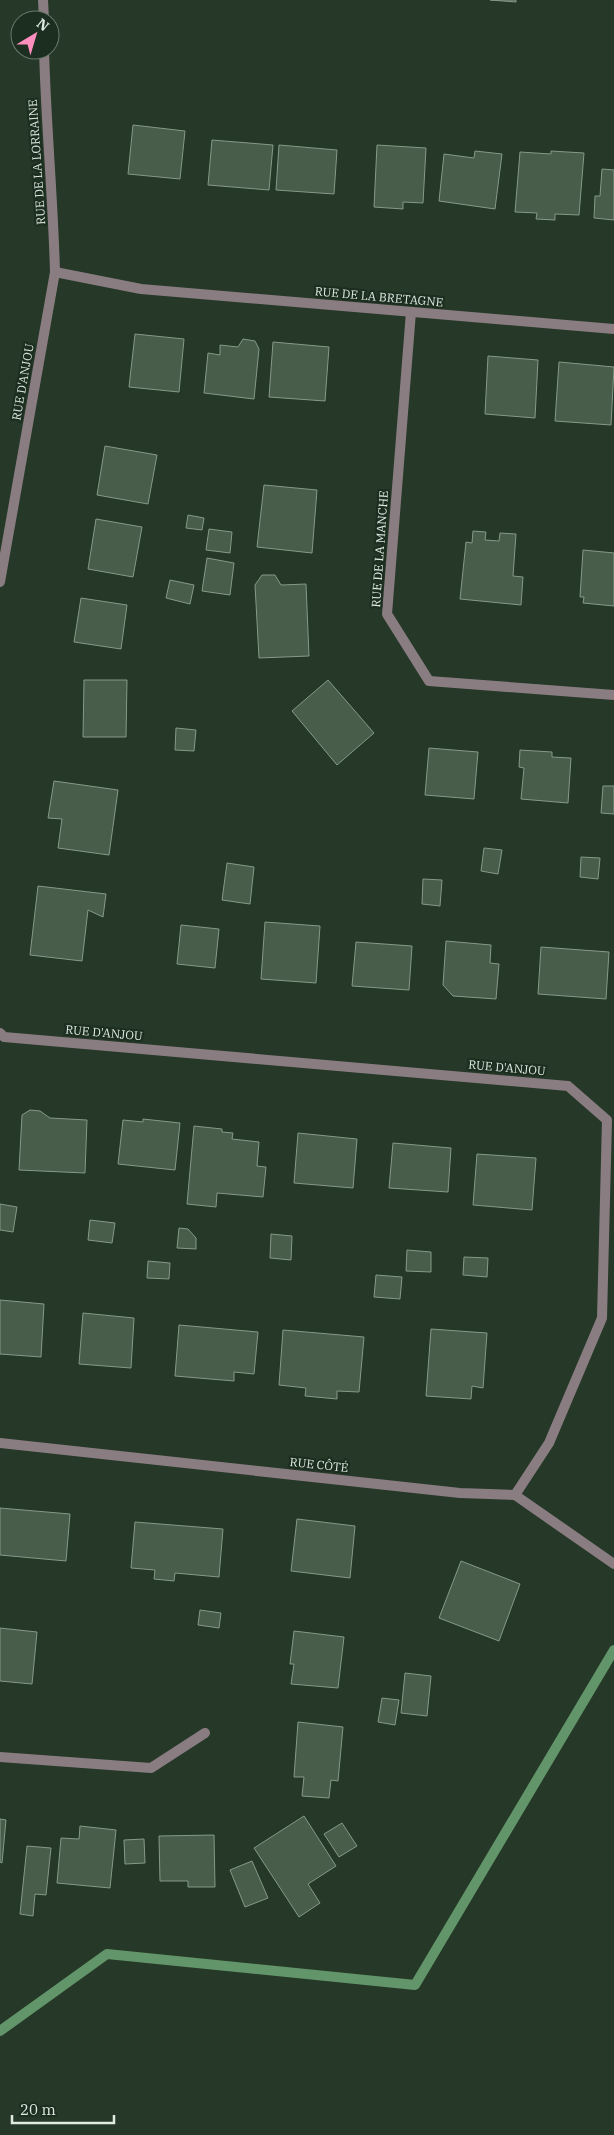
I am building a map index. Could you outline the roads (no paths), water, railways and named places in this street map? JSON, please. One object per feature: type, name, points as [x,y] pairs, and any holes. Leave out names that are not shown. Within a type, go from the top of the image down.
[{"type":"street","name":"RUE DE LA LORRAINE","points":[[44,60],[55,272]]},
{"type":"street","name":"RUE DE LA BRETAGNE","points":[[55,272],[141,289],[614,329]]},
{"type":"street","name":"RUE D'ANJOU","points":[[0,582],[55,272]]},
{"type":"street","name":"RUE DE LA MANCHE","points":[[411,312],[387,614],[429,681],[614,695]]},
{"type":"street","name":"RUE D'ANJOU","points":[[0,1033],[4,1037],[568,1086],[607,1120],[602,1318],[549,1443],[516,1495]]},
{"type":"street","name":"RUE CÔTÉ","points":[[0,1442],[460,1493],[516,1495]]},
{"type":"street","points":[[516,1495],[614,1564]]},
{"type":"street","points":[[0,1757],[151,1768],[205,1732]]},
{"type":"waterway","points":[[0,2031],[107,1954],[415,1985],[614,1650]]}]
